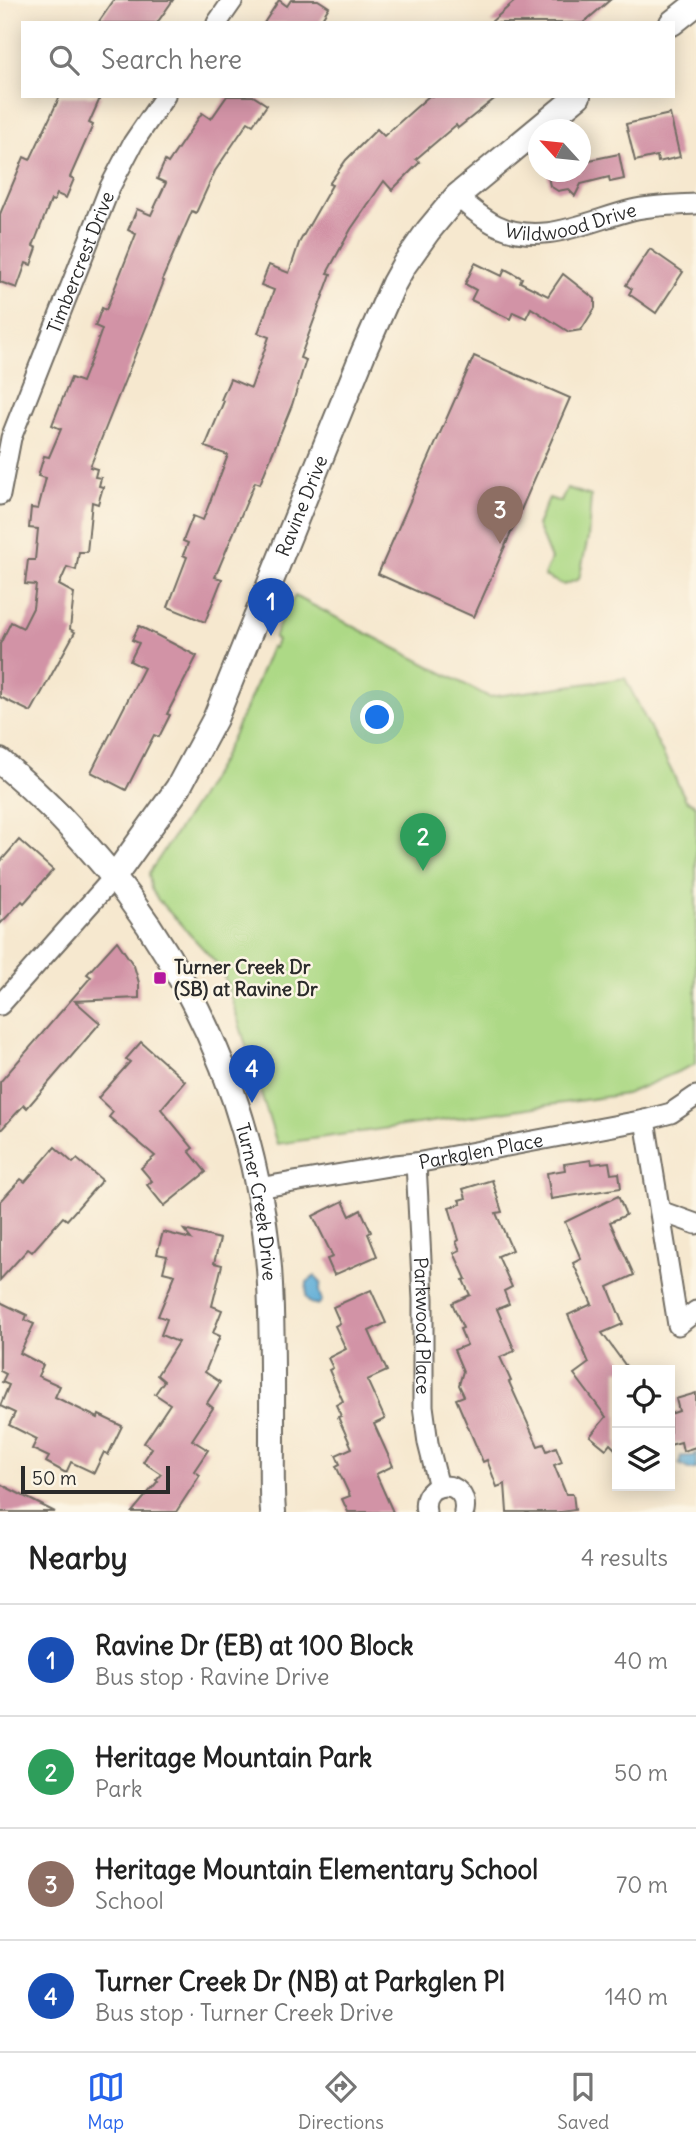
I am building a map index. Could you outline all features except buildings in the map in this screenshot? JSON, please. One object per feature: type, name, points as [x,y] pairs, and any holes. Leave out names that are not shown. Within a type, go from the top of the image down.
[{"type":"street","points":[[218,21],[233,0]]},
{"type":"street","points":[[675,21],[696,4]]},
{"type":"street","name":"Timbercrest Drive","points":[[0,495],[6,436],[110,187],[133,143],[164,98]]},
{"type":"street","name":"Ravine Drive","points":[[0,1005],[114,877],[171,799],[204,742],[239,664],[377,319],[415,247],[457,196],[576,98]]},
{"type":"street","name":"Wildwood Drive","points":[[457,196],[497,225],[521,233],[563,231],[635,209],[696,204]]},
{"type":"street","name":"Turner Creek Drive","points":[[0,761],[60,816],[114,877],[162,944],[198,1008],[236,1103],[258,1188],[271,1305],[273,1512]]},
{"type":"street","name":"Parkglen Place","points":[[258,1188],[415,1163],[645,1120],[671,1113],[696,1096]]},
{"type":"street","points":[[645,1120],[678,1325],[696,1311]]},
{"type":"street","name":"Parkwood Place","points":[[415,1163],[423,1299],[423,1406],[428,1443],[439,1486]]},
{"type":"street","points":[[660,1211],[696,1224]]},
{"type":"street","points":[[426,1512],[425,1500],[439,1486],[458,1490],[465,1502],[464,1512]]},
{"type":"green space","points":[[567,488],[591,496],[588,538],[579,579],[564,585],[544,576],[551,559],[537,525],[549,498],[561,502]]},
{"type":"green space","points":[[295,596],[489,697],[625,678],[686,800],[696,805],[696,1064],[626,1094],[277,1144],[222,969],[158,900],[151,889],[149,873],[222,759],[271,647],[274,648],[277,640],[274,638],[281,620]]},
{"type":"water","points":[[315,1276],[321,1283],[319,1292],[322,1301],[318,1305],[310,1303],[306,1297],[307,1282]]},
{"type":"water","points":[[696,1453],[696,1469],[690,1470],[679,1464],[681,1456],[693,1456]]},
{"type":"place","name":"Heritage Mountain Elementary School","points":[[500,544]]},
{"type":"place","name":"Ravine Dr (EB) at 100 Block","points":[[271,636]]},
{"type":"place","name":"Heritage Mountain Park","points":[[423,871]]},
{"type":"place","name":"Turner Creek Dr (SB) at Ravine Dr","points":[[160,978]]},
{"type":"place","name":"Turner Creek Dr (NB) at Parkglen Pl","points":[[252,1103]]}]
